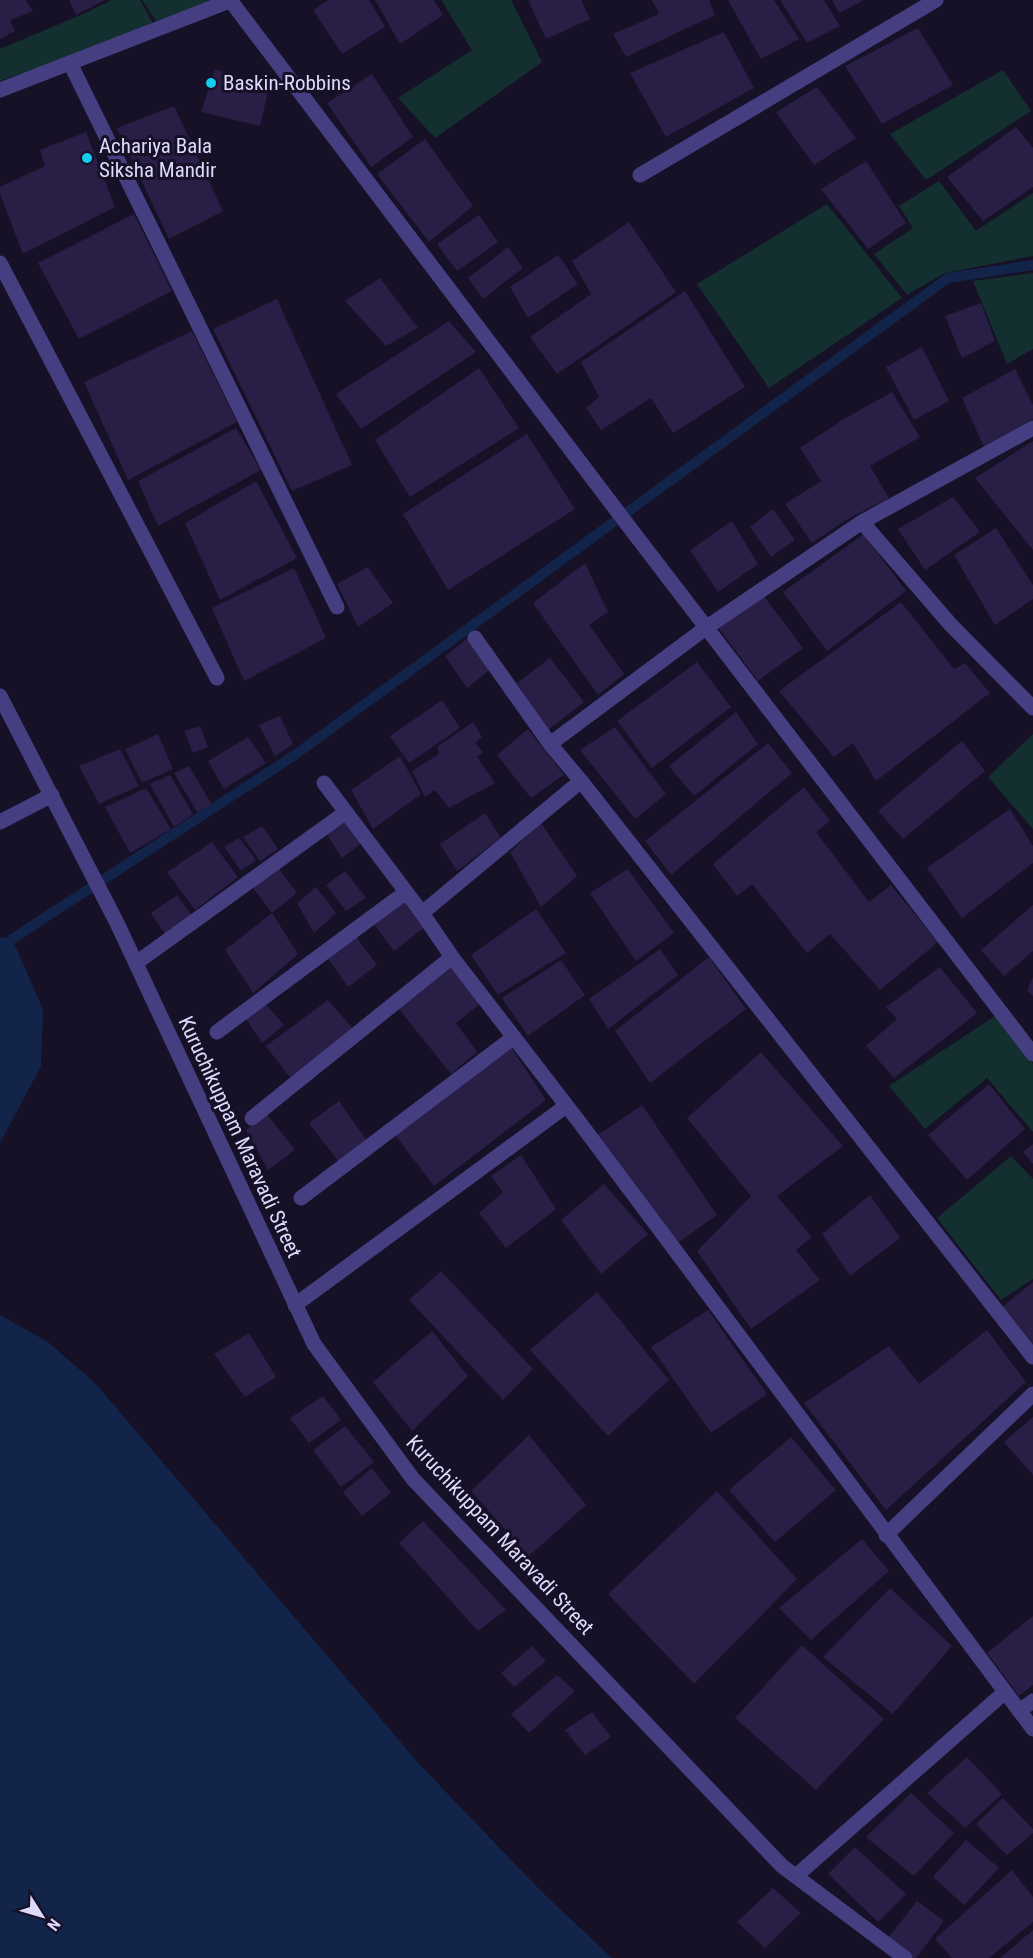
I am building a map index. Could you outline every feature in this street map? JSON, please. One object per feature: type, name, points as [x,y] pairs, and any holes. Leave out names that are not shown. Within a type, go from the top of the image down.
[{"type":"street","points":[[0,90],[231,0],[630,528],[1033,1054]]},
{"type":"street","points":[[640,175],[936,0]]},
{"type":"street","points":[[70,63],[337,607]]},
{"type":"street","points":[[0,263],[217,678]]},
{"type":"street","points":[[550,744],[707,627],[862,522],[1033,428]]},
{"type":"street","points":[[862,522],[950,624],[1033,708]]},
{"type":"street","points":[[475,638],[550,744],[1033,1358]]},
{"type":"street","points":[[0,696],[52,795],[0,822]]},
{"type":"street","points":[[422,913],[581,781]]},
{"type":"street","points":[[324,783],[422,913],[452,957],[514,1036],[1033,1730]]},
{"type":"street","name":"Kuruchikuppam Maravadi Street","points":[[52,795],[117,923],[314,1344],[413,1479],[774,1857],[905,1958]]},
{"type":"street","points":[[136,963],[346,812]]},
{"type":"street","points":[[217,1032],[406,892]]},
{"type":"street","points":[[252,1118],[452,957]]},
{"type":"street","points":[[301,1198],[514,1036]]},
{"type":"street","points":[[296,1305],[566,1106]]},
{"type":"street","points":[[886,1535],[1033,1394]]},
{"type":"street","points":[[796,1876],[1005,1692]]},
{"type":"street","points":[[1019,1712],[1033,1701]]},
{"type":"green space","points":[[112,0],[140,0],[154,25],[24,76],[22,73],[0,81],[0,49]]},
{"type":"green space","points":[[142,0],[219,0],[156,21]]},
{"type":"green space","points":[[441,0],[511,0],[542,62],[435,138],[398,98],[472,50]]},
{"type":"green space","points":[[1003,70],[1031,111],[926,180],[890,134]]},
{"type":"green space","points":[[939,181],[976,231],[1033,193],[1033,256],[945,273],[907,295],[874,254],[913,228],[899,206]]},
{"type":"green space","points":[[827,204],[902,298],[769,388],[697,284]]},
{"type":"green space","points":[[1033,273],[1033,349],[1007,364],[973,281]]},
{"type":"green space","points":[[1033,734],[1033,829],[988,777]]},
{"type":"green space","points":[[995,1016],[1033,1064],[1033,1132],[987,1078],[925,1129],[889,1086]]},
{"type":"green space","points":[[1011,1156],[1033,1179],[1033,1279],[1001,1300],[937,1218]]},
{"type":"water","points":[[0,937],[12,939],[43,1009],[41,1066],[0,1143]]},
{"type":"water","points":[[0,1315],[48,1342],[96,1384],[421,1766],[541,1891],[612,1958],[0,1958]]},
{"type":"building","points":[[0,0],[26,0],[33,11],[10,20],[15,31],[0,39]]},
{"type":"building","points":[[69,0],[105,0],[76,15]]},
{"type":"building","points":[[328,0],[369,0],[385,27],[342,54],[313,10]]},
{"type":"building","points":[[375,0],[434,0],[443,15],[400,44]]},
{"type":"building","points":[[528,0],[581,0],[590,19],[546,39]]},
{"type":"building","points":[[652,0],[709,0],[715,15],[626,57],[613,34],[659,14]]},
{"type":"building","points":[[728,0],[774,0],[799,39],[761,59]]},
{"type":"building","points":[[780,0],[824,0],[840,26],[807,43]]},
{"type":"building","points":[[832,0],[864,0],[839,13]]},
{"type":"building","points":[[918,28],[953,85],[882,124],[845,66]]},
{"type":"building","points":[[724,32],[754,88],[666,137],[630,73]]},
{"type":"building","points":[[215,69],[269,87],[260,126],[201,112]]},
{"type":"building","points":[[372,74],[413,137],[371,167],[327,103]]},
{"type":"building","points":[[817,87],[856,138],[814,165],[776,112]]},
{"type":"building","points":[[174,106],[223,211],[169,239],[117,128]]},
{"type":"building","points":[[1016,127],[1033,148],[1033,187],[983,221],[947,177]]},
{"type":"building","points":[[86,132],[115,207],[23,254],[0,194],[0,187],[45,166],[40,150]]},
{"type":"building","points":[[425,139],[473,206],[429,242],[377,174]]},
{"type":"building","points":[[866,161],[906,223],[868,249],[821,189]]},
{"type":"building","points":[[134,214],[172,291],[79,339],[38,263]]},
{"type":"building","points":[[479,215],[498,242],[457,271],[437,244]]},
{"type":"building","points":[[629,222],[676,292],[557,374],[530,337],[591,294],[572,261]]},
{"type":"building","points":[[508,247],[523,268],[483,299],[468,278]]},
{"type":"building","points":[[558,255],[578,284],[528,318],[510,287]]},
{"type":"building","points":[[380,278],[418,328],[386,346],[345,301]]},
{"type":"building","points":[[685,291],[745,387],[673,433],[651,398],[601,430],[586,408],[599,397],[581,362]]},
{"type":"building","points":[[277,299],[352,465],[292,491],[213,329]]},
{"type":"building","points":[[981,303],[995,341],[962,358],[945,316]]},
{"type":"building","points":[[449,321],[476,352],[361,429],[336,394]]},
{"type":"building","points":[[192,331],[237,422],[128,480],[84,382]]},
{"type":"building","points":[[922,347],[949,401],[914,420],[886,367]]},
{"type":"building","points":[[479,368],[519,428],[410,497],[375,440]]},
{"type":"building","points":[[1015,369],[1033,405],[1033,419],[984,447],[962,398]]},
{"type":"building","points":[[892,392],[920,437],[870,466],[889,498],[846,520],[812,543],[785,504],[821,481],[800,448],[844,419]]},
{"type":"building","points":[[236,428],[261,470],[158,526],[138,481]]},
{"type":"building","points":[[527,434],[575,509],[448,590],[403,514]]},
{"type":"building","points":[[1033,441],[1033,550],[975,478]]},
{"type":"building","points":[[256,481],[297,558],[220,600],[185,523]]},
{"type":"building","points":[[953,497],[980,532],[925,570],[898,529]]},
{"type":"building","points":[[773,509],[795,540],[771,557],[750,527]]},
{"type":"building","points":[[732,521],[758,564],[718,592],[690,550]]},
{"type":"building","points":[[996,528],[1033,585],[1033,599],[995,625],[954,555]]},
{"type":"building","points":[[864,534],[906,591],[827,651],[783,592]]},
{"type":"building","points":[[585,563],[608,612],[589,625],[624,674],[598,695],[533,603]]},
{"type":"building","points":[[368,567],[393,603],[358,627],[337,584]]},
{"type":"building","points":[[294,568],[326,638],[244,681],[212,608]]},
{"type":"building","points":[[763,595],[803,648],[758,681],[717,626]]},
{"type":"building","points":[[901,602],[954,669],[965,663],[990,693],[876,781],[853,743],[834,757],[779,691]]},
{"type":"building","points":[[470,636],[491,669],[467,688],[445,656]]},
{"type":"building","points":[[550,658],[584,702],[547,731],[517,683]]},
{"type":"building","points":[[697,662],[731,707],[652,768],[617,721]]},
{"type":"building","points":[[442,700],[460,728],[409,763],[390,736]]},
{"type":"building","points":[[736,712],[758,744],[694,796],[669,766]]},
{"type":"building","points":[[280,716],[293,744],[275,756],[259,725]]},
{"type":"building","points":[[473,722],[482,737],[475,743],[483,752],[477,757],[495,783],[449,808],[435,790],[425,797],[412,771],[439,754],[437,747]]},
{"type":"building","points":[[200,726],[208,747],[193,753],[184,731]]},
{"type":"building","points":[[615,727],[666,794],[635,819],[580,750]]},
{"type":"building","points":[[528,729],[564,775],[531,798],[497,755]]},
{"type":"building","points":[[158,734],[173,769],[142,783],[125,749]]},
{"type":"building","points":[[248,737],[266,763],[224,789],[208,761]]},
{"type":"building","points":[[962,741],[985,771],[903,839],[878,811]]},
{"type":"building","points":[[768,743],[792,773],[671,875],[645,841]]},
{"type":"building","points":[[120,749],[139,786],[99,804],[79,766]]},
{"type":"building","points":[[400,756],[421,794],[373,829],[351,790]]},
{"type":"building","points":[[189,766],[212,805],[197,812],[174,773]]},
{"type":"building","points":[[170,775],[193,814],[174,827],[150,784]]},
{"type":"building","points":[[804,787],[830,821],[816,832],[869,902],[891,885],[938,942],[880,990],[830,934],[807,953],[752,884],[737,896],[713,864]]},
{"type":"building","points":[[146,788],[171,829],[130,853],[105,807]]},
{"type":"building","points":[[1010,809],[1033,846],[1033,863],[962,918],[927,868]]},
{"type":"building","points":[[485,813],[501,838],[457,871],[440,844]]},
{"type":"building","points":[[345,818],[363,842],[342,858],[326,833]]},
{"type":"building","points":[[541,823],[577,876],[541,907],[510,852]]},
{"type":"building","points":[[262,826],[278,849],[260,861],[243,837]]},
{"type":"building","points":[[239,838],[256,860],[241,871],[224,847]]},
{"type":"building","points":[[212,842],[238,877],[195,910],[167,872]]},
{"type":"building","points":[[277,866],[297,893],[272,913],[251,885]]},
{"type":"building","points":[[628,869],[674,933],[636,961],[590,893]]},
{"type":"building","points":[[345,871],[366,898],[346,911],[326,885]]},
{"type":"building","points":[[316,887],[336,913],[314,933],[297,903]]},
{"type":"building","points":[[177,895],[192,915],[166,935],[151,913]]},
{"type":"building","points":[[404,901],[425,927],[394,951],[373,923]]},
{"type":"building","points":[[1033,905],[1033,951],[1004,976],[981,950]]},
{"type":"building","points":[[536,909],[566,953],[498,995],[471,955]]},
{"type":"building","points":[[272,913],[298,954],[253,993],[225,950]]},
{"type":"building","points":[[355,935],[377,965],[348,987],[326,956]]},
{"type":"building","points":[[660,949],[678,975],[608,1029],[589,999]]},
{"type":"building","points":[[709,957],[746,1009],[650,1083],[615,1031]]},
{"type":"building","points":[[561,960],[585,995],[528,1036],[502,998]]},
{"type":"building","points":[[451,966],[482,1002],[456,1023],[477,1052],[451,1074],[398,1008]]},
{"type":"building","points":[[940,967],[977,1013],[894,1078],[866,1046],[897,1019],[886,1007]]},
{"type":"building","points":[[1033,977],[1033,996],[1027,991]]},
{"type":"building","points":[[328,1000],[356,1032],[291,1079],[266,1046]]},
{"type":"building","points":[[265,1003],[284,1025],[262,1043],[244,1016]]},
{"type":"building","points":[[511,1047],[546,1100],[434,1186],[395,1135]]},
{"type":"building","points":[[761,1052],[843,1146],[777,1196],[812,1237],[796,1250],[820,1280],[751,1329],[697,1251],[751,1196],[687,1118]]},
{"type":"building","points":[[989,1084],[1025,1129],[967,1180],[928,1135]]},
{"type":"building","points":[[339,1101],[367,1141],[338,1161],[309,1123]]},
{"type":"building","points":[[642,1105],[717,1215],[678,1243],[598,1135]]},
{"type":"building","points":[[266,1113],[295,1150],[268,1170],[246,1130]]},
{"type":"building","points":[[1033,1144],[1033,1164],[1023,1152]]},
{"type":"building","points":[[521,1155],[556,1209],[506,1248],[479,1213],[503,1192],[491,1176]]},
{"type":"building","points":[[604,1184],[648,1234],[601,1274],[561,1220]]},
{"type":"building","points":[[870,1195],[900,1238],[850,1276],[822,1234]]},
{"type":"building","points":[[441,1271],[533,1369],[503,1400],[409,1300]]},
{"type":"building","points":[[1033,1282],[1033,1348],[1001,1308]]},
{"type":"building","points":[[597,1292],[669,1380],[608,1436],[530,1350]]},
{"type":"building","points":[[708,1310],[767,1394],[711,1433],[651,1347]]},
{"type":"building","points":[[987,1330],[1026,1382],[886,1510],[804,1403],[889,1346],[919,1384]]},
{"type":"building","points":[[432,1331],[468,1376],[412,1431],[373,1382]]},
{"type":"building","points":[[249,1333],[276,1377],[245,1397],[214,1354]]},
{"type":"building","points":[[323,1396],[341,1420],[309,1443],[290,1418]]},
{"type":"building","points":[[1033,1417],[1033,1475],[1004,1442]]},
{"type":"building","points":[[345,1426],[374,1462],[341,1487],[313,1450]]},
{"type":"building","points":[[529,1435],[586,1505],[529,1556],[471,1491]]},
{"type":"building","points":[[791,1437],[836,1490],[775,1542],[729,1490]]},
{"type":"building","points":[[372,1468],[391,1493],[362,1516],[343,1492]]},
{"type":"building","points":[[717,1491],[797,1579],[694,1684],[608,1594]]},
{"type":"building","points":[[423,1521],[506,1610],[478,1631],[399,1543]]},
{"type":"building","points":[[862,1539],[889,1571],[811,1640],[779,1608]]},
{"type":"building","points":[[890,1588],[952,1646],[893,1714],[823,1657]]},
{"type":"building","points":[[1033,1616],[1033,1685],[1019,1696],[987,1653]]},
{"type":"building","points":[[802,1645],[884,1719],[816,1790],[735,1718]]},
{"type":"building","points":[[532,1646],[546,1661],[514,1687],[501,1673]]},
{"type":"building","points":[[557,1675],[575,1691],[529,1733],[511,1714]]},
{"type":"building","points":[[592,1712],[611,1737],[585,1755],[565,1730]]},
{"type":"building","points":[[967,1757],[1002,1794],[965,1828],[927,1793]]},
{"type":"building","points":[[911,1793],[954,1833],[914,1876],[866,1837]]},
{"type":"building","points":[[1003,1798],[1033,1829],[1033,1833],[1007,1855],[976,1824]]},
{"type":"building","points":[[966,1840],[999,1868],[964,1905],[933,1877]]},
{"type":"building","points":[[855,1847],[906,1894],[878,1922],[828,1874]]},
{"type":"building","points":[[1012,1870],[1033,1897],[1033,1922],[989,1958],[952,1958],[935,1939]]},
{"type":"building","points":[[773,1888],[801,1913],[765,1948],[737,1922]]},
{"type":"building","points":[[917,1901],[944,1921],[914,1958],[888,1938]]},
{"type":"building","points":[[1033,1930],[1033,1958],[1000,1958]]},
{"type":"waterway","points":[[12,939],[292,757],[948,278],[1033,265]]},
{"type":"place","name":"Baskin-Robbins","points":[[211,83]]},
{"type":"place","name":"Achariya Bala Siksha Mandir","points":[[87,158]]}]
